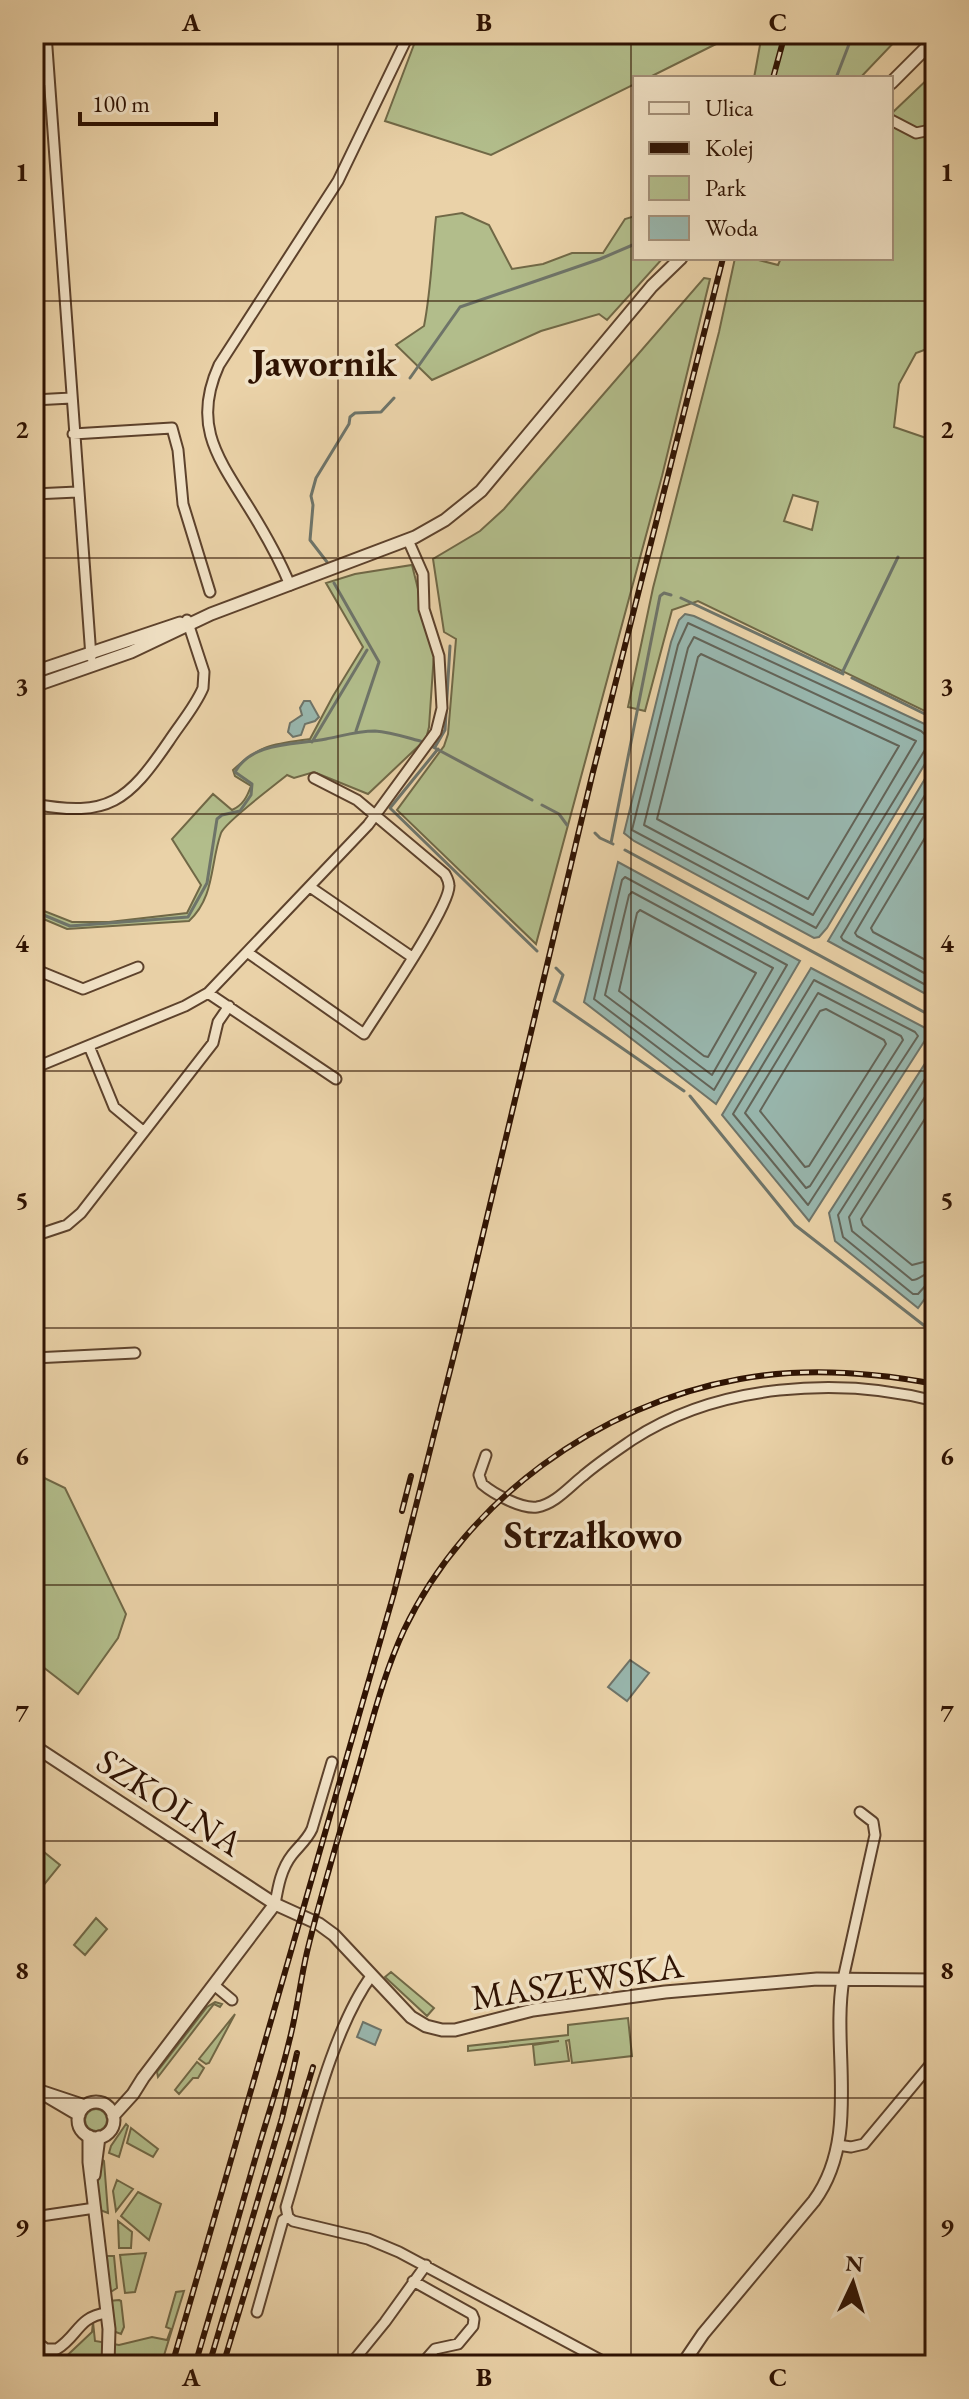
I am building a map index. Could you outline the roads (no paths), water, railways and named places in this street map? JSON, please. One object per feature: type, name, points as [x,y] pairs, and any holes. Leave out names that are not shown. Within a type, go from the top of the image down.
[{"type":"street","points":[[46,34],[91,659]]},
{"type":"street","points":[[290,585],[274,549],[214,449],[207,422],[210,389],[219,365],[344,170],[409,34]]},
{"type":"street","points":[[893,81],[935,39]]},
{"type":"street","points":[[34,81],[49,80]]},
{"type":"street","points":[[893,121],[916,133],[935,129]]},
{"type":"street","points":[[34,672],[142,647],[188,623],[408,540],[445,520],[481,491],[652,286],[679,260]]},
{"type":"street","points":[[34,400],[71,398]]},
{"type":"street","points":[[73,434],[172,428],[178,450],[183,504],[210,592]]},
{"type":"street","points":[[34,494],[77,492]]},
{"type":"street","points":[[34,1068],[185,1006],[208,993],[375,816],[425,750],[436,732],[442,708],[439,656],[424,609],[425,583],[408,540]]},
{"type":"street","points":[[34,804],[73,810],[94,807],[121,797],[144,778],[203,688],[204,672],[188,623]]},
{"type":"street","points":[[34,686],[91,659]]},
{"type":"street","points":[[247,952],[364,1034],[442,906],[449,882],[445,874],[357,800],[314,778]]},
{"type":"street","points":[[310,887],[412,957]]},
{"type":"street","points":[[34,969],[83,989],[138,967]]},
{"type":"street","points":[[208,993],[336,1079]]},
{"type":"street","points":[[34,1236],[73,1221],[213,1043],[218,1022],[229,1006]]},
{"type":"street","points":[[89,1046],[114,1107],[144,1132]]},
{"type":"street","points":[[34,1358],[135,1353]]},
{"type":"street","points":[[486,1455],[479,1475],[482,1484],[519,1504],[537,1507],[553,1500],[633,1439],[667,1420],[706,1405],[785,1390],[836,1388],[935,1401]]},
{"type":"street","name":"SZKOLNA","points":[[34,1746],[275,1904]]},
{"type":"street","points":[[94,2137],[111,2130],[110,2111],[143,2078],[275,1904],[279,1881],[290,1858],[312,1829],[332,1762]]},
{"type":"street","points":[[682,2365],[818,2195],[833,2164],[838,2145],[843,1979],[875,1835],[873,1822],[860,1812]]},
{"type":"street","name":"MASZEWSKA","points":[[275,1904],[334,1935],[411,2017],[434,2029],[446,2031],[533,2010],[634,1996],[843,1979],[935,1980]]},
{"type":"street","points":[[372,1975],[363,1988],[333,2056],[286,2207],[288,2217],[293,2221],[368,2239],[426,2265],[610,2365]]},
{"type":"street","points":[[214,1985],[232,2000]]},
{"type":"street","points":[[838,2145],[860,2146],[935,2059]]},
{"type":"street","points":[[35,2090],[60,2096],[82,2110]]},
{"type":"street","points":[[82,2110],[96,2102],[110,2111]]},
{"type":"street","points":[[82,2110],[80,2128],[94,2137]]},
{"type":"street","points":[[94,2137],[92,2184],[109,2329],[108,2365]]},
{"type":"street","points":[[34,2217],[95,2208]]},
{"type":"street","points":[[257,2312],[281,2225],[288,2217]]},
{"type":"street","points":[[350,2365],[426,2265]]},
{"type":"street","points":[[413,2281],[472,2314],[474,2319],[473,2326],[458,2344],[435,2349],[421,2365]]},
{"type":"street","points":[[34,2340],[46,2349],[57,2349],[90,2316],[106,2313]]},
{"type":"street","points":[[674,2365],[697,2343]]},
{"type":"water","points":[[685,614],[929,726],[935,732],[935,747],[819,937],[814,938],[624,833],[671,642],[679,620]]},
{"type":"water","points":[[304,701],[310,701],[319,717],[305,724],[301,735],[293,737],[288,732],[290,723],[302,715],[300,708]]},
{"type":"water","points":[[935,762],[935,999],[828,941]]},
{"type":"water","points":[[618,862],[800,961],[716,1104],[584,1002]]},
{"type":"water","points":[[811,968],[931,1031],[809,1221],[722,1115]]},
{"type":"water","points":[[935,1048],[935,1285],[918,1308],[835,1241],[829,1213]]},
{"type":"water","points":[[630,1660],[649,1673],[627,1701],[608,1687]]},
{"type":"water","points":[[363,2022],[381,2030],[375,2045],[357,2037]]},
{"type":"waterway","points":[[837,76],[853,34]]},
{"type":"waterway","points":[[410,378],[460,307],[633,245]]},
{"type":"waterway","points":[[327,562],[310,540],[311,496],[316,478],[349,424],[350,417],[355,413],[381,412],[394,398]]},
{"type":"waterway","points":[[842,673],[898,557]]},
{"type":"waterway","points":[[334,583],[379,662],[356,731]]},
{"type":"waterway","points":[[611,843],[660,596],[664,593],[671,595]]},
{"type":"waterway","points":[[681,598],[843,674]]},
{"type":"waterway","points":[[435,747],[445,730],[450,646]]},
{"type":"waterway","points":[[312,742],[367,650]]},
{"type":"waterway","points":[[852,678],[935,719]]},
{"type":"waterway","points":[[34,911],[70,926],[188,917],[207,883],[217,819],[240,811],[251,795],[252,784],[235,772],[252,755],[276,746],[368,731],[424,742]]},
{"type":"waterway","points":[[433,747],[532,800]]},
{"type":"waterway","points":[[438,749],[390,808],[537,951]]},
{"type":"waterway","points":[[542,805],[559,814],[567,825]]},
{"type":"waterway","points":[[595,833],[613,844]]},
{"type":"waterway","points":[[625,850],[935,1018]]},
{"type":"waterway","points":[[556,968],[563,975],[554,1001],[684,1091]]},
{"type":"waterway","points":[[690,1096],[795,1225],[935,1334]]},
{"type":"railway","points":[[774,76],[785,34]]},
{"type":"railway","points":[[172,2365],[394,1593],[459,1335],[592,776],[722,260]]},
{"type":"railway","points":[[195,2365],[282,2070],[313,1928],[385,1679],[404,1630],[430,1583],[463,1539],[500,1500],[542,1465],[588,1435],[637,1410],[688,1392],[764,1375],[813,1372],[887,1376],[935,1384]]},
{"type":"railway","points":[[402,1511],[411,1476]]},
{"type":"railway","points":[[209,2365],[282,2118],[297,2053]]},
{"type":"railway","points":[[223,2365],[313,2067]]},
{"type":"district","name":"Jawornik","points":[[324,362]]},
{"type":"district","name":"Strzałkowo","points":[[593,1534]]}]
